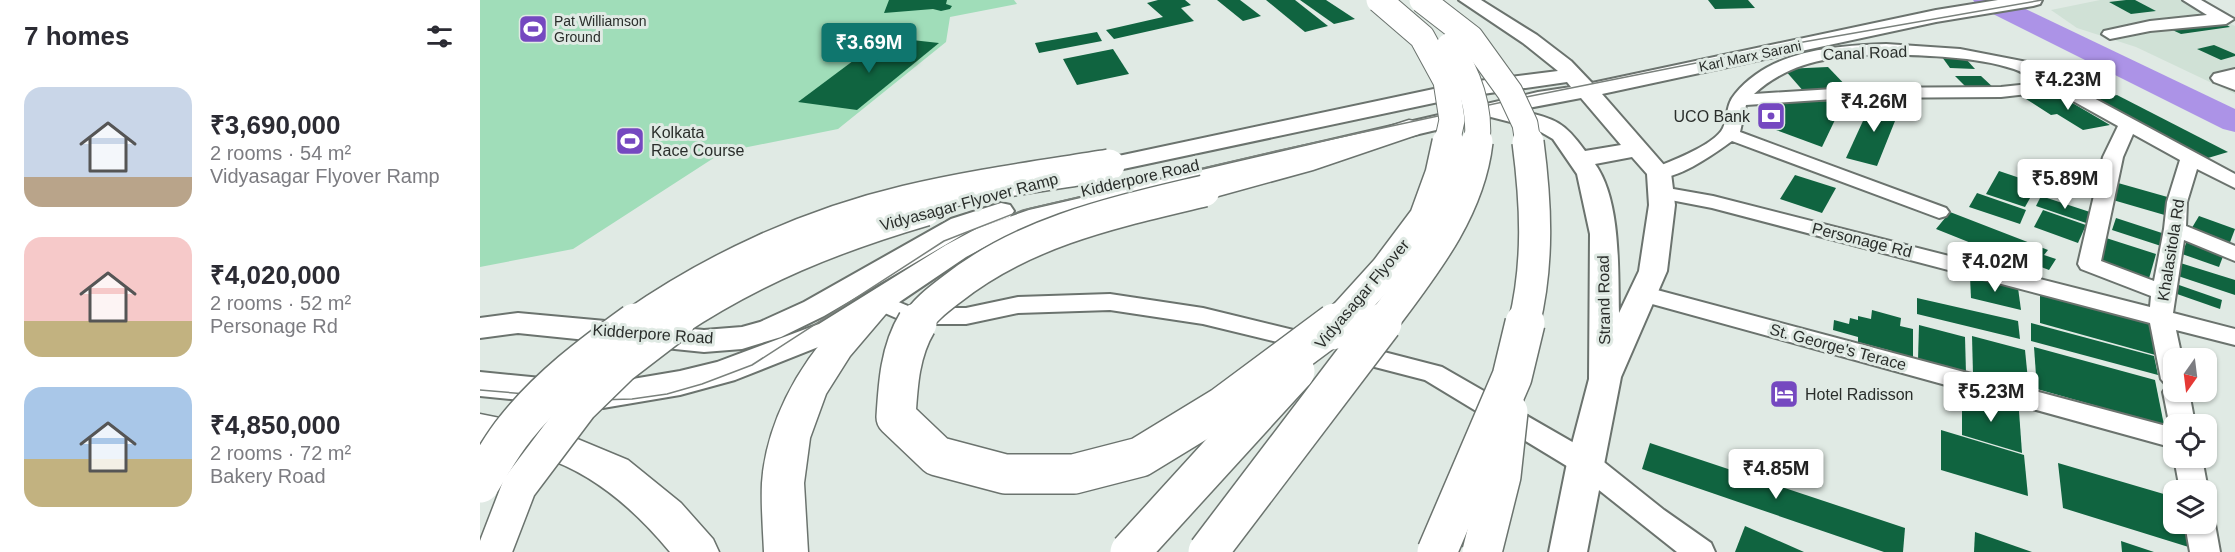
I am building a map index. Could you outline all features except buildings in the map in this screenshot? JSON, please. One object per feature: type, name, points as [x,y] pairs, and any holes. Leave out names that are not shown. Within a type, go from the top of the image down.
[{"type":"highway","name":"Vidyasagar Flyover","points":[[1130,552],[1386,270],[1425,218],[1441,174],[1452,120],[1446,81],[1422,38],[1398,14],[1379,0]]},
{"type":"highway","points":[[1208,552],[1439,244],[1460,204],[1475,166],[1480,124],[1473,92],[1456,55],[1438,33],[1400,0]]},
{"type":"highway","points":[[1422,0],[1471,38],[1510,92],[1525,124],[1535,195],[1535,257],[1526,317],[1512,377],[1501,476],[1482,552]]},
{"type":"highway","points":[[1348,313],[1222,407],[1140,457],[1074,474],[1005,474],[937,456],[896,417],[899,364],[921,316],[964,277],[1011,250],[1061,230],[1119,212],[1304,164],[1409,128]]},
{"type":"highway","points":[[480,483],[517,426],[588,360],[677,295],[756,254],[808,231],[876,208],[938,193],[1109,165]]},
{"type":"highway","points":[[786,552],[783,483],[790,438],[808,392],[837,347],[879,302]]},
{"type":"highway","points":[[1437,552],[1512,377]]},
{"type":"highway","points":[[480,429],[551,443],[614,472],[666,516],[697,552]]},
{"type":"main road","points":[[1468,0],[1530,39],[1564,64],[1637,149],[1660,183],[1653,271],[1605,380]]},
{"type":"main road","points":[[1579,83],[1632,67],[1887,11],[1950,0]]},
{"type":"main road","name":"Karl Marx Sarani","points":[[1538,99],[1579,83],[2032,0]]},
{"type":"main road","points":[[1887,11],[1936,16]]},
{"type":"main road","name":"Vidyasagar Flyover Ramp","points":[[494,552],[517,491],[568,418],[618,369],[685,316],[740,285],[819,246],[891,221],[1109,165],[1462,90],[1579,83]]},
{"type":"main road","name":"Kidderpore Road","points":[[480,384],[603,396],[628,394],[724,372],[774,341],[814,309],[960,225],[1008,209],[1579,83]]},
{"type":"main road","name":"Kidderpore Road","points":[[480,328],[518,323],[704,341],[742,338],[774,341],[830,331],[956,251],[988,234],[1038,216],[1538,99]]},
{"type":"main road","name":"Strand Road","points":[[1486,111],[1542,123],[1561,134],[1589,174],[1604,234],[1605,380],[1585,463],[1568,552]]},
{"type":"main road","points":[[1579,160],[1637,149]]},
{"type":"street","points":[[2190,0],[2230,21]]},
{"type":"street","points":[[2110,34],[2150,26],[2230,21]]},
{"type":"street","name":"Canal Road","points":[[1730,134],[1740,100],[1762,78],[1788,63],[1819,54],[1848,51],[1950,53],[1990,58],[2021,66],[2235,183]]},
{"type":"street","points":[[2235,74],[2220,78],[2235,85]]},
{"type":"street","points":[[1740,100],[1849,93],[2001,92],[2058,86]]},
{"type":"street","points":[[2128,124],[2113,157],[2089,264],[2164,293]]},
{"type":"street","points":[[1660,183],[1730,134],[1939,212]]},
{"type":"street","name":"Khalasitola Rd","points":[[2168,348],[2162,317],[2164,293],[2175,230],[2177,202],[2190,158]]},
{"type":"street","name":"Personage Rd","points":[[1660,183],[1713,202],[2235,337]]},
{"type":"street","points":[[2175,230],[2235,254]]},
{"type":"street","name":"St. George's Terace","points":[[1642,294],[2163,435]]},
{"type":"street","points":[[879,302],[910,316],[966,316],[1018,305],[1110,302],[1203,316],[1433,373],[1585,463],[1654,519],[1700,552]]},
{"type":"street","points":[[2202,534],[2205,552]]},
{"type":"shaded area","points":[[2100,0],[2184,0],[2235,26],[2235,94],[2136,47],[2077,28],[2051,10]]},
{"type":"green space","name":"Kolkata Race Course","points":[[480,0],[1014,0],[1017,4],[950,17],[946,42],[838,129],[723,152],[573,249],[480,267]]},
{"type":"waterway","points":[[1986,0],[2235,122]]},
{"type":"tram line","points":[[480,390],[597,400],[632,399],[667,394],[702,384],[752,365],[944,241],[1023,210],[1276,151],[1531,96],[1786,45],[2042,0]]},
{"type":"place","name":"Pat Williamson Ground","points":[[533,29]]},
{"type":"place","name":"UCO Bank","points":[[1771,116]]},
{"type":"place","name":"Kolkata Race Course","points":[[630,141]]},
{"type":"place","name":"Hotel Radisson","points":[[1784,394]]}]
